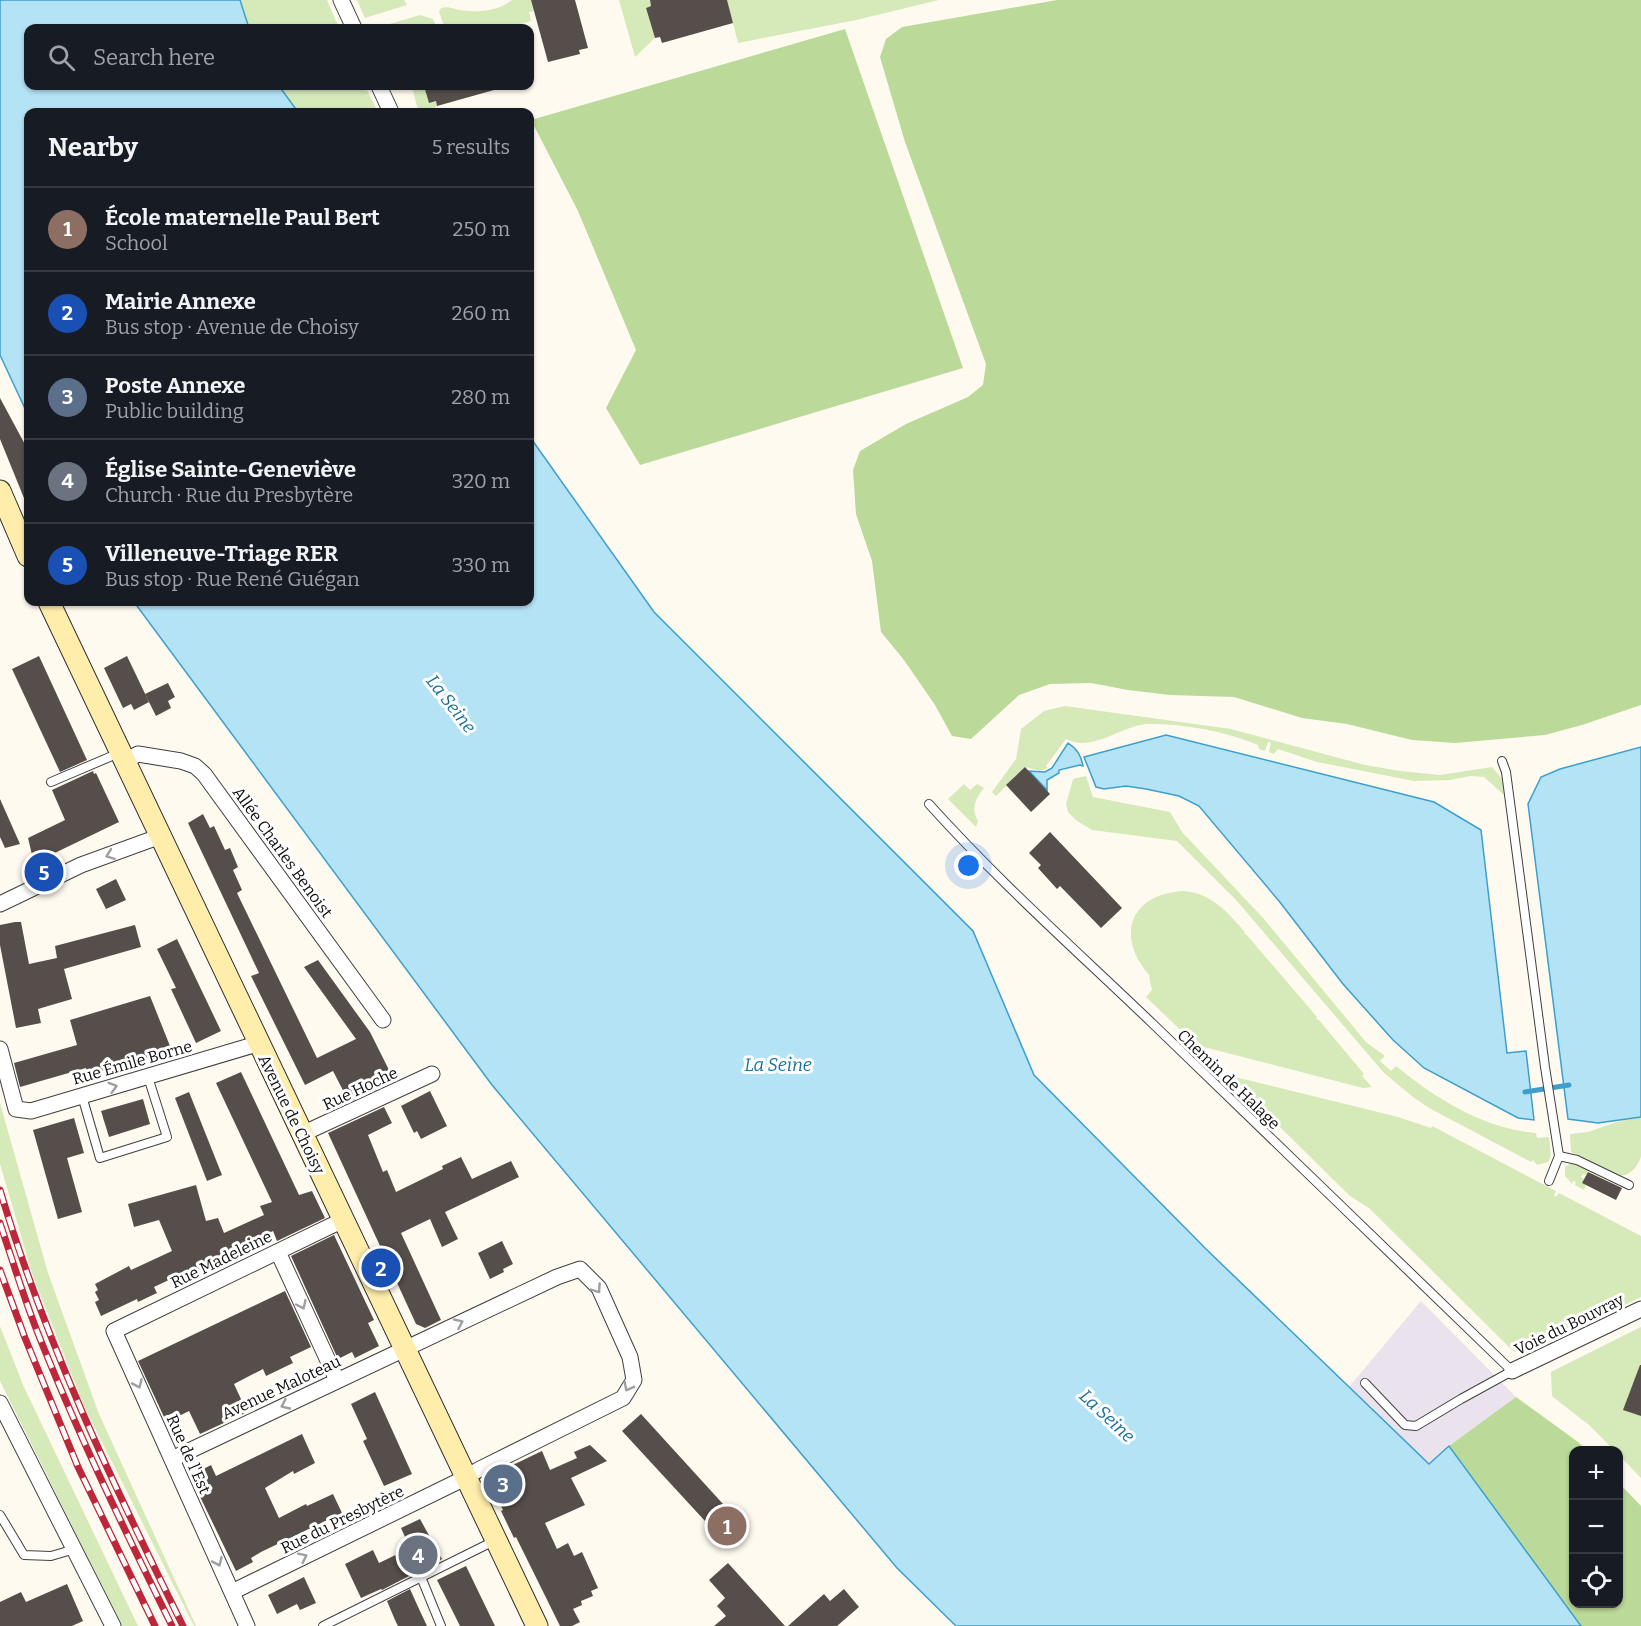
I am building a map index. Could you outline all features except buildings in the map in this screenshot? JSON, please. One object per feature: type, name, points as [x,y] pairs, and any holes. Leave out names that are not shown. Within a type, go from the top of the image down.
[{"type":"main road","points":[[2,504],[24,548]]},
{"type":"main road","name":"Avenue de Choisy","points":[[51,606],[123,757],[158,837],[406,1348],[537,1626]]},
{"type":"street","points":[[341,0],[352,24]]},
{"type":"street","points":[[381,90],[389,108]]},
{"type":"street","name":"Allée Charles Benoist","points":[[123,757],[138,754],[180,761],[195,766],[204,774],[382,1020]]},
{"type":"street","points":[[0,904],[81,866],[158,837]]},
{"type":"street","name":"Rue Émile Borne","points":[[0,1049],[16,1109],[31,1111],[257,1044]]},
{"type":"street","name":"Rue Hoche","points":[[302,1134],[432,1074]]},
{"type":"street","name":"Rue Madeleine","points":[[114,1331],[344,1220]]},
{"type":"street","points":[[278,1252],[337,1380]]},
{"type":"street","name":"Avenue Maloteau","points":[[172,1459],[557,1277],[580,1269],[599,1288],[630,1357],[634,1380],[622,1398],[467,1477]]},
{"type":"street","name":"Voie du Bouvray","points":[[1512,1371],[1641,1309]]},
{"type":"street","name":"Rue de l'Est","points":[[114,1331],[247,1626]]},
{"type":"street","points":[[0,1403],[113,1626]]},
{"type":"street","name":"Rue du Presbytère","points":[[232,1592],[467,1477]]},
{"type":"lane","points":[[51,782],[123,757]]},
{"type":"lane","points":[[1502,761],[1506,772],[1559,1156],[1549,1181]]},
{"type":"lane","name":"Chemin de Halage","points":[[929,804],[1010,890],[1119,991],[1512,1371]]},
{"type":"lane","points":[[82,1096],[99,1158],[167,1137],[148,1077]]},
{"type":"lane","points":[[1559,1156],[1577,1160],[1629,1185]]},
{"type":"lane","points":[[1365,1383],[1405,1425],[1416,1426],[1461,1398],[1512,1371]]},
{"type":"lane","points":[[0,1515],[24,1555],[51,1556],[75,1549]]},
{"type":"lane","points":[[324,1626],[496,1540]]},
{"type":"lane","points":[[421,1578],[441,1626]]},
{"type":"shaded area","points":[[1421,1301],[1516,1397],[1449,1446],[1429,1464],[1349,1387]]},
{"type":"green space","points":[[240,0],[327,0],[337,24],[248,24]]},
{"type":"green space","points":[[357,0],[404,0],[407,5],[365,18]]},
{"type":"green space","points":[[512,0],[531,0],[534,11],[529,12],[531,21],[519,24],[444,24],[439,12],[441,8],[446,7],[481,11],[500,7]]},
{"type":"green space","points":[[619,0],[650,0],[651,6],[646,8],[655,38],[635,57]]},
{"type":"green space","points":[[727,0],[939,0],[856,20],[738,43]]},
{"type":"green space","points":[[1057,0],[1641,0],[1641,705],[1545,735],[1455,743],[1412,740],[1347,724],[1302,718],[1234,697],[1170,695],[1091,683],[1050,684],[1019,695],[971,739],[952,736],[935,705],[904,660],[881,632],[872,561],[856,514],[853,470],[860,451],[906,424],[968,397],[983,385],[986,364],[905,142],[880,57],[886,39],[902,27]]},
{"type":"green space","points":[[420,15],[433,19],[435,24],[390,24]]},
{"type":"green space","points":[[845,29],[963,368],[640,465],[606,408],[636,350],[578,211],[534,126],[534,119]]},
{"type":"green space","points":[[282,90],[367,90],[376,108],[295,108]]},
{"type":"green space","points":[[413,90],[425,90],[429,103],[436,101],[437,106],[434,108],[417,107]]},
{"type":"green space","points":[[1065,706],[1231,729],[1365,765],[1400,771],[1440,775],[1492,767],[1503,780],[1504,795],[1484,777],[1414,781],[1317,762],[1278,749],[1274,754],[1269,752],[1271,743],[1268,742],[1265,751],[1259,749],[1258,745],[1218,732],[1177,725],[1149,724],[1086,743],[1066,739],[1046,766],[1048,768],[1040,771],[1025,767],[996,796],[992,792],[1016,759],[1021,729],[1044,711]]},
{"type":"green space","points":[[1086,776],[1093,797],[1170,812],[1182,832],[1264,919],[1366,1042],[1385,1056],[1380,1061],[1391,1071],[1396,1066],[1444,1100],[1479,1118],[1517,1130],[1536,1133],[1537,1138],[1549,1137],[1551,1156],[1548,1162],[1537,1165],[1533,1160],[1531,1162],[1429,1108],[1384,1073],[1237,901],[1177,841],[1092,830],[1077,821],[1068,812],[1066,804],[1073,779]]},
{"type":"green space","points":[[964,784],[970,790],[977,784],[984,788],[975,804],[978,821],[976,827],[948,799]]},
{"type":"green space","points":[[1182,891],[1210,899],[1232,917],[1364,1074],[1362,1076],[1372,1087],[1363,1088],[1196,1045],[1146,997],[1152,990],[1150,976],[1139,962],[1133,947],[1131,933],[1133,921],[1139,910],[1149,901],[1164,894]]},
{"type":"green space","points":[[1227,1075],[1398,1117],[1431,1128],[1432,1126],[1556,1191],[1554,1195],[1556,1197],[1559,1193],[1641,1236],[1641,1297],[1523,1355],[1512,1350],[1369,1208],[1350,1196]]},
{"type":"green space","points":[[0,1103],[48,1273],[99,1414],[196,1626],[84,1406],[32,1273],[0,1164]]},
{"type":"green space","points":[[1641,1117],[1640,1160],[1626,1175],[1618,1175],[1571,1152],[1570,1134],[1588,1132]]},
{"type":"green space","points":[[1572,1163],[1588,1170],[1586,1175],[1583,1174],[1581,1177],[1584,1179],[1582,1183],[1586,1185],[1584,1190],[1575,1185],[1576,1182],[1573,1181],[1572,1184],[1565,1176],[1565,1167]]},
{"type":"green space","points":[[0,1326],[23,1385],[138,1626],[122,1626],[0,1381]]},
{"type":"green space","points":[[1641,1327],[1641,1478],[1623,1459],[1623,1446],[1610,1446],[1589,1425],[1552,1396],[1551,1372]]},
{"type":"green space","points":[[1516,1397],[1578,1442],[1582,1446],[1569,1446],[1569,1608],[1623,1608],[1623,1487],[1641,1506],[1641,1626],[1581,1626],[1449,1446]]},
{"type":"water","points":[[0,0],[240,0],[248,24],[24,24],[24,90],[282,90],[295,108],[24,108],[24,406],[0,355]]},
{"type":"water","name":"La Seine","points":[[534,443],[654,612],[973,931],[1034,1075],[1206,1249],[1429,1464],[1449,1446],[1581,1626],[956,1626],[897,1568],[492,1085],[137,606],[534,606]]},
{"type":"water","points":[[1166,735],[1434,802],[1481,830],[1507,1053],[1526,1051],[1534,1120],[1518,1118],[1424,1068],[1393,1040],[1343,984],[1279,901],[1199,806],[1179,796],[1146,789],[1126,786],[1104,789],[1096,787],[1084,757]]},
{"type":"water","points":[[1068,743],[1078,753],[1083,766],[1059,770],[1059,773],[1047,780],[1047,790],[1029,771],[1045,772],[1052,768]]},
{"type":"water","points":[[1641,747],[1641,1117],[1598,1123],[1568,1119],[1528,804],[1541,777],[1560,769]]},
{"type":"waterway","points":[[1525,1092],[1569,1085]]},
{"type":"railway","points":[[0,1190],[38,1302],[82,1412],[183,1626]]},
{"type":"railway","points":[[0,1223],[52,1369],[119,1517],[172,1626]]},
{"type":"railway","points":[[0,1270],[78,1467],[155,1626]]},
{"type":"place","name":"Villeneuve-Triage RER","points":[[44,872]]},
{"type":"place","name":"Mairie Annexe","points":[[381,1268]]},
{"type":"place","name":"Poste Annexe","points":[[503,1484]]},
{"type":"place","name":"École maternelle Paul Bert","points":[[727,1526]]},
{"type":"place","name":"Église Sainte-Geneviève","points":[[418,1555]]}]
